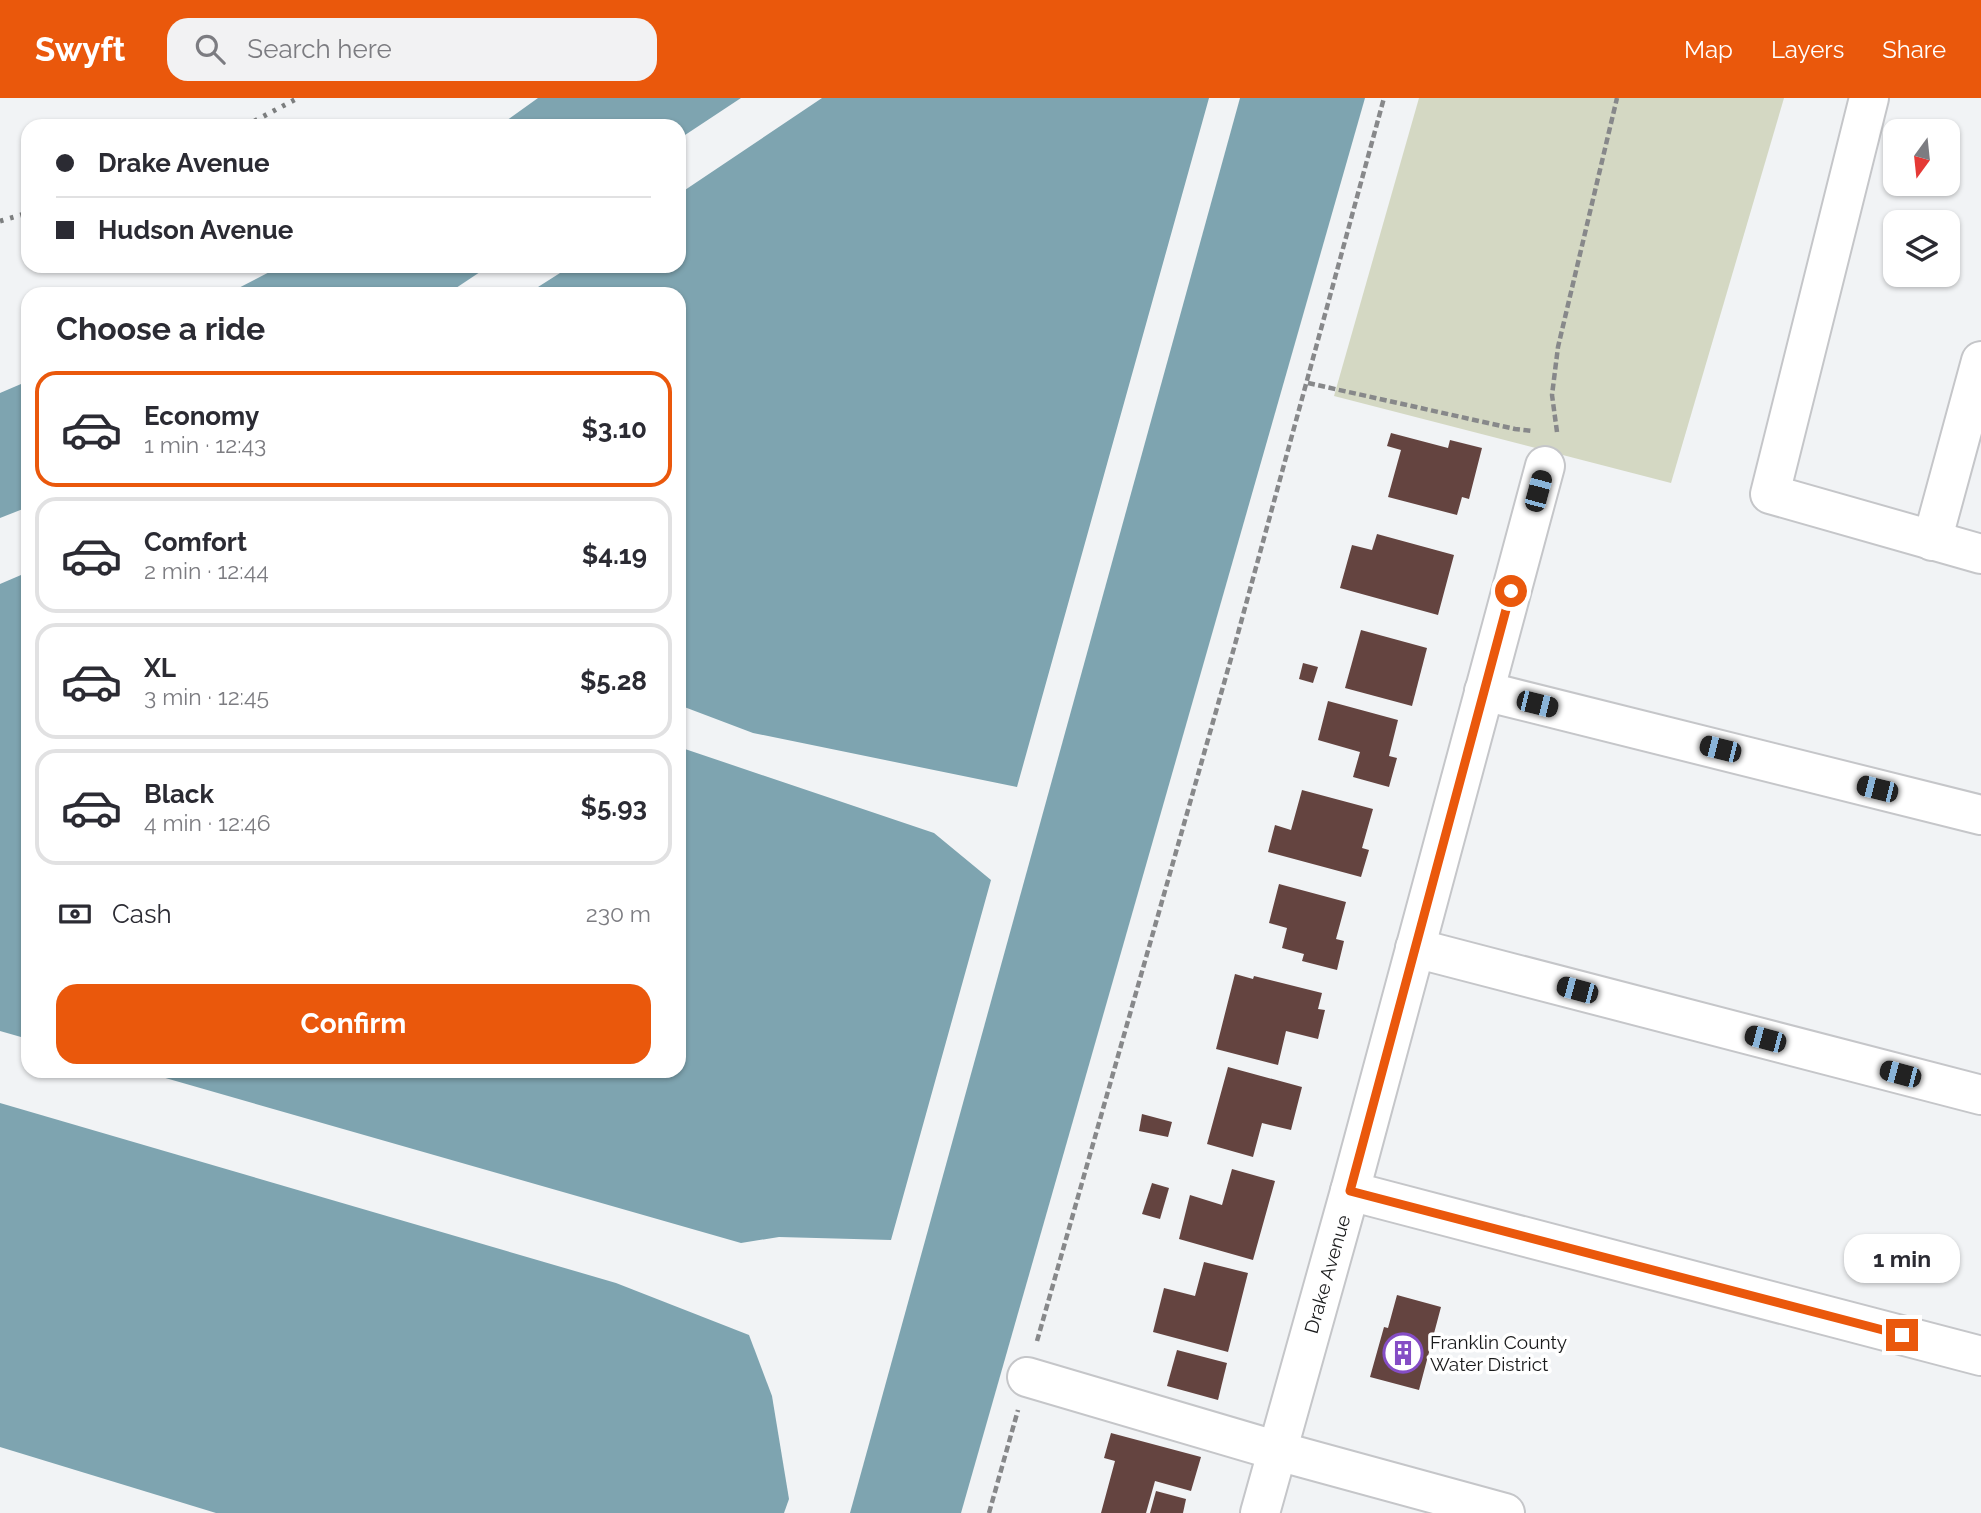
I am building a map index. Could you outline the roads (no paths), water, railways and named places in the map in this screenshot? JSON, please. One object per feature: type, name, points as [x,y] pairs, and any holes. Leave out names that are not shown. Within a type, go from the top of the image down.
[{"type":"street","points":[[1868,98],[1770,495],[1981,554]]},
{"type":"street","points":[[1932,541],[1981,361]]},
{"type":"street","name":"Drake Avenue","points":[[1260,1513],[1350,1191],[1484,691],[1544,449]]},
{"type":"street","points":[[1484,691],[1981,815]]},
{"type":"street","points":[[1415,948],[1981,1095]]},
{"type":"street","points":[[1350,1191],[1981,1356]]},
{"type":"street","points":[[1027,1377],[1278,1451],[1505,1513]]},
{"type":"water","points":[[538,98],[741,98],[686,134],[686,119],[509,119]]},
{"type":"water","points":[[822,98],[1209,98],[1017,787],[753,733],[686,708],[686,287],[538,287],[560,273],[686,273],[686,189]]},
{"type":"water","points":[[1240,98],[1365,98],[961,1513],[850,1513]]},
{"type":"water","points":[[268,273],[478,273],[458,287],[240,287]]},
{"type":"water","points":[[21,384],[21,510],[0,518],[0,393]]},
{"type":"water","points":[[21,575],[21,1037],[0,1031],[0,584]]},
{"type":"water","points":[[686,749],[934,833],[991,880],[891,1240],[779,1237],[741,1243],[165,1078],[686,1078]]},
{"type":"water","points":[[0,1103],[616,1283],[749,1335],[772,1396],[789,1499],[784,1513],[216,1513],[0,1447]]},
{"type":"railway","points":[[258,119],[298,98]]},
{"type":"railway","points":[[0,221],[21,215]]},
{"type":"place","name":"Franklin County Water District","points":[[1403,1353]]}]
